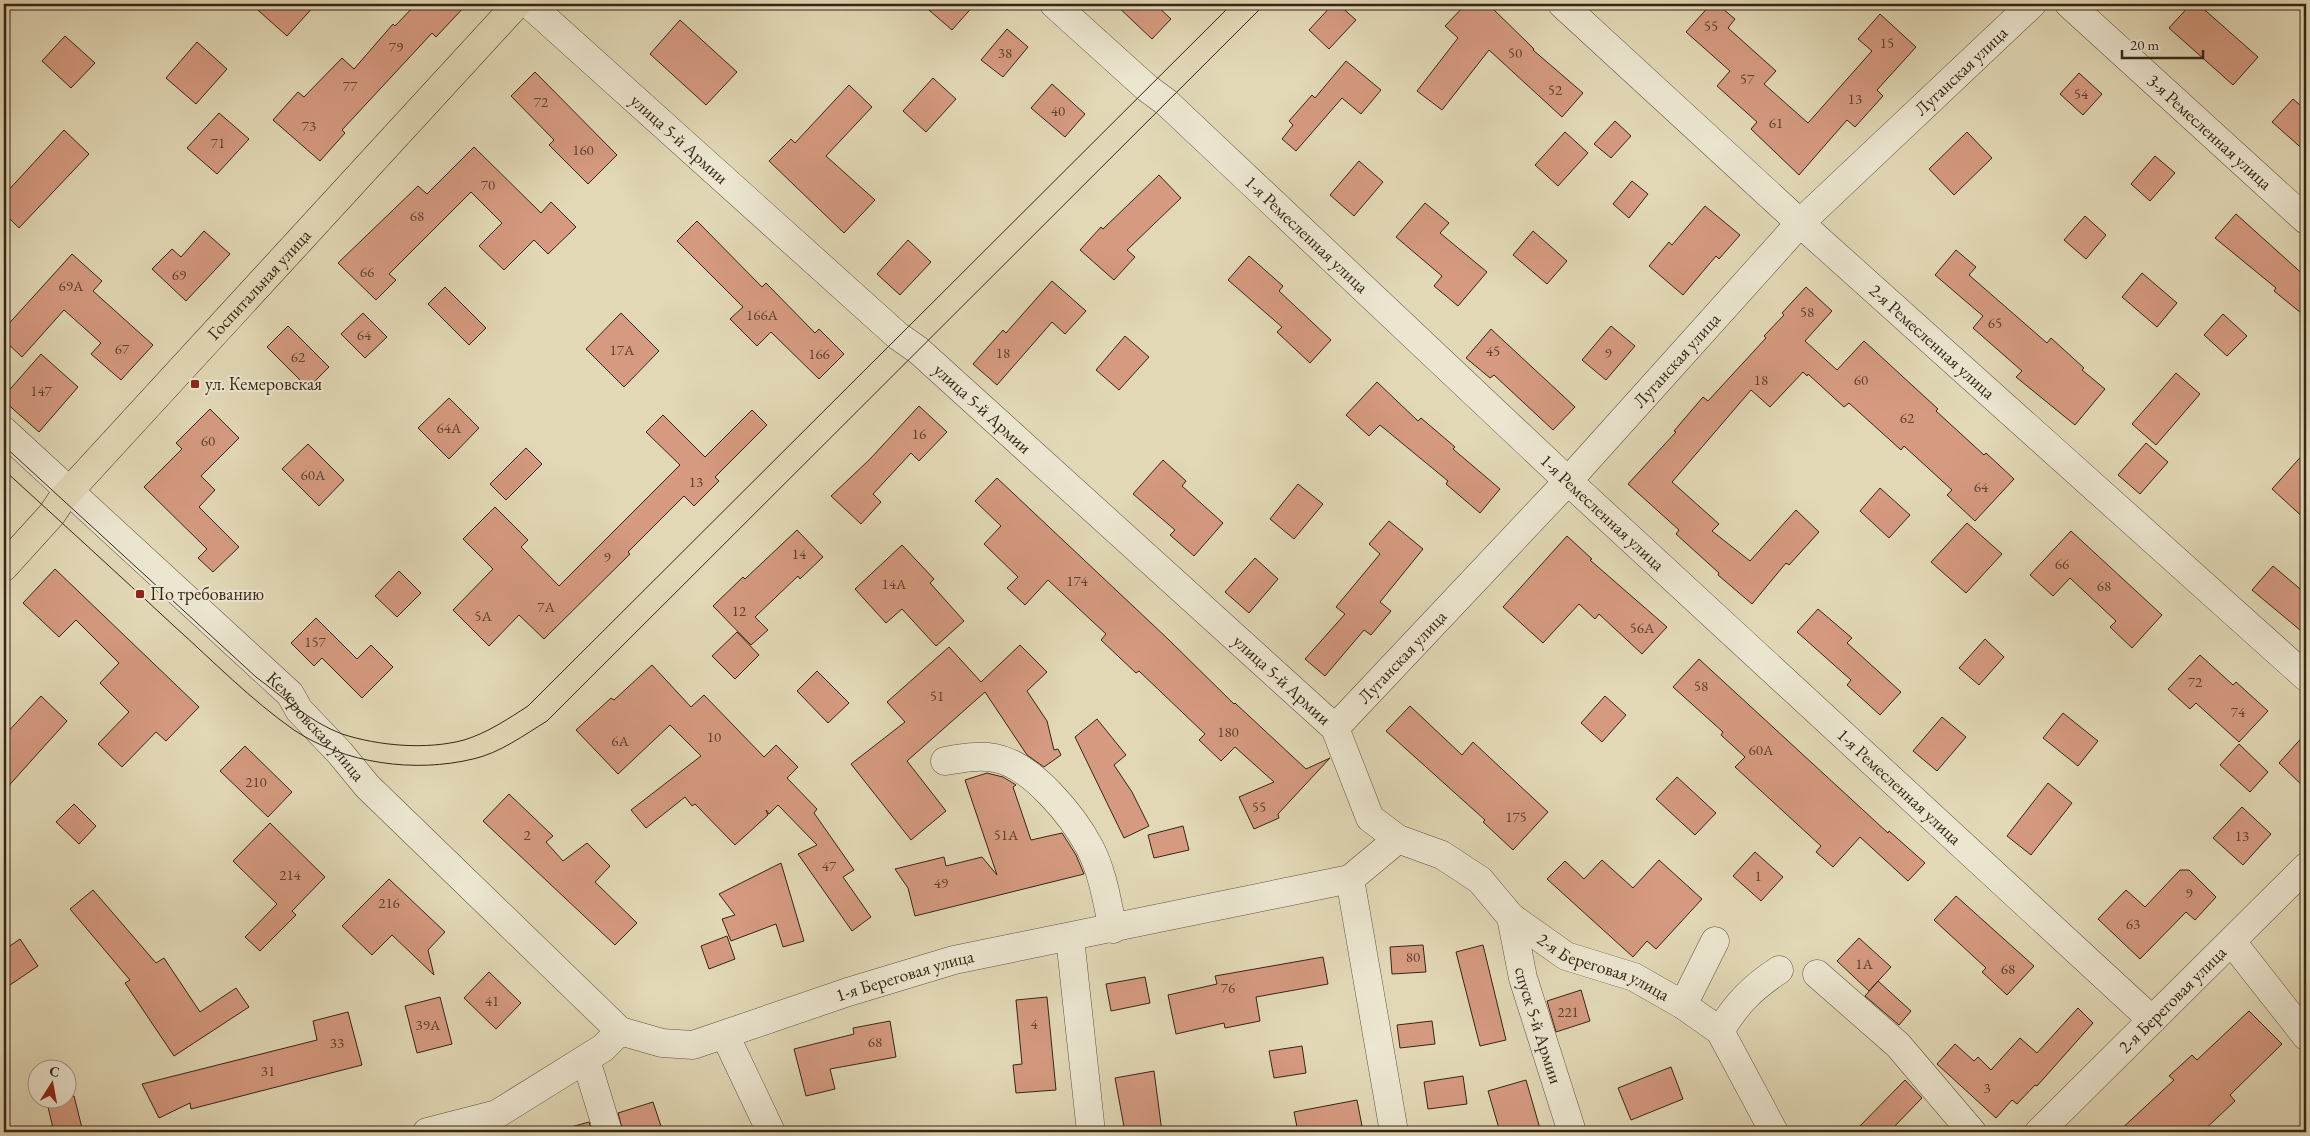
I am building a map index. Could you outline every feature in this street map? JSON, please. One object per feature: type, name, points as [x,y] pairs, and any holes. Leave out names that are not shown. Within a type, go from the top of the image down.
[{"type":"main road","name":"Госпитальная улица","points":[[4,566],[52,514],[70,491],[517,4]]},
{"type":"street","name":"улица 5-й Армии","points":[[529,4],[898,336],[918,350],[1335,728],[1370,818],[1398,839]]},
{"type":"street","name":"1-я Ремесленная улица","points":[[1054,4],[1147,88],[1166,102],[1568,481],[2152,1020]]},
{"type":"street","name":"2-я Ремесленная улица","points":[[1562,4],[1800,223],[2306,677]]},
{"type":"street","name":"Луганская улица","points":[[1335,728],[1568,481],[1800,223],[2032,4]]},
{"type":"street","name":"3-я Ремесленная улица","points":[[2070,4],[2306,220]]},
{"type":"street","name":"Кемеровская улица","points":[[4,431],[290,694],[299,710],[340,752],[366,786],[620,1031]]},
{"type":"street","points":[[946,761],[974,756],[996,758],[1014,765],[1044,787],[1072,821],[1090,849],[1105,890],[1112,929]]},
{"type":"street","name":"2-я Береговая улица","points":[[1398,839],[1442,855],[1480,880],[1511,917],[1566,956],[1634,977],[1683,1005],[1720,1031],[1774,1132]]},
{"type":"street","name":"1-я Береговая улица","points":[[620,1031],[662,1043],[693,1045],[848,992],[954,960],[1350,880],[1398,839]]},
{"type":"street","name":"2-я Береговая улица","points":[[2039,1132],[2306,867]]},
{"type":"street","points":[[1350,880],[1394,1132]]},
{"type":"street","name":"спуск 5-й Армии","points":[[1511,917],[1523,978],[1572,1132]]},
{"type":"street","points":[[1070,938],[1091,1132]]},
{"type":"street","points":[[1683,1005],[1715,941]]},
{"type":"street","points":[[2232,942],[2306,1036]]},
{"type":"street","points":[[1720,1031],[1735,1007],[1755,986],[1779,970]]},
{"type":"street","points":[[1817,974],[1898,1045],[1972,1132]]},
{"type":"street","points":[[428,1132],[499,1123],[603,1048],[620,1031]]},
{"type":"street","points":[[725,1035],[771,1132]]},
{"type":"street","points":[[586,1060],[608,1132]]},
{"type":"building","points":[[251,4],[316,4],[287,36]]},
{"type":"building","points":[[416,4],[467,4],[436,37],[432,33],[342,130],[345,133],[320,161],[273,120],[298,92],[304,97],[342,58],[354,69],[393,24],[395,26]]},
{"type":"building","points":[[922,4],[975,4],[952,30]]},
{"type":"building","points":[[1115,4],[1155,4],[1171,19],[1152,39]]},
{"type":"building","points":[[1333,4],[1338,4],[1356,20],[1329,49],[1309,30]]},
{"type":"building","points":[[1466,4],[1488,4],[1533,50],[1583,93],[1562,117],[1489,50],[1442,110],[1417,91],[1458,38],[1445,26]]},
{"type":"building","points":[[1711,4],[1717,4],[1735,19],[1728,28],[1776,71],[1764,84],[1808,123],[1872,51],[1858,39],[1880,14],[1916,47],[1877,90],[1883,96],[1855,127],[1847,120],[1799,175],[1751,129],[1757,122],[1717,86],[1730,71],[1686,32]]},
{"type":"building","points":[[2191,4],[2198,4],[2258,57],[2233,85],[2169,28]]},
{"type":"building","points":[[680,20],[737,72],[706,105],[650,54]]},
{"type":"building","points":[[1007,29],[1028,47],[1003,77],[981,60]]},
{"type":"building","points":[[65,36],[95,63],[71,88],[42,61]]},
{"type":"building","points":[[197,42],[227,69],[196,104],[166,78]]},
{"type":"building","points":[[1346,61],[1381,90],[1361,114],[1342,98],[1296,151],[1282,139],[1293,125],[1289,121],[1312,95],[1315,98]]},
{"type":"building","points":[[535,72],[617,155],[588,184],[549,145],[554,140],[511,96]]},
{"type":"building","points":[[2079,73],[2102,94],[2083,115],[2060,94]]},
{"type":"building","points":[[933,78],[956,99],[926,132],[903,111]]},
{"type":"building","points":[[1052,84],[1085,114],[1065,137],[1031,108]]},
{"type":"building","points":[[849,85],[872,107],[826,156],[875,200],[844,233],[769,161],[791,139],[795,143]]},
{"type":"building","points":[[2293,99],[2306,110],[2306,152],[2272,122]]},
{"type":"building","points":[[219,113],[249,139],[217,174],[187,148]]},
{"type":"building","points":[[1615,121],[1631,136],[1611,158],[1594,144]]},
{"type":"building","points":[[64,130],[89,154],[19,228],[4,213],[4,195]]},
{"type":"building","points":[[1565,132],[1588,153],[1558,186],[1535,165]]},
{"type":"building","points":[[1967,132],[1992,158],[1954,195],[1929,169]]},
{"type":"building","points":[[474,147],[541,213],[551,202],[576,227],[548,254],[534,240],[504,270],[479,246],[502,223],[471,192],[389,274],[396,280],[376,300],[338,263],[418,186],[427,194]]},
{"type":"building","points":[[2155,156],[2175,173],[2150,201],[2131,184]]},
{"type":"building","points":[[1359,161],[1383,182],[1354,216],[1330,195]]},
{"type":"building","points":[[1159,175],[1181,198],[1127,250],[1135,257],[1114,280],[1080,250],[1101,227],[1103,229]]},
{"type":"building","points":[[1632,181],[1648,194],[1629,218],[1613,204]]},
{"type":"building","points":[[1425,203],[1449,223],[1440,233],[1487,272],[1458,306],[1434,286],[1442,276],[1396,237]]},
{"type":"building","points":[[1705,206],[1740,235],[1719,259],[1716,256],[1683,295],[1649,266],[1669,242],[1672,245]]},
{"type":"building","points":[[2236,214],[2306,277],[2306,317],[2274,291],[2276,288],[2215,238]]},
{"type":"building","points":[[2085,216],[2106,235],[2086,259],[2064,240]]},
{"type":"building","points":[[697,221],[762,287],[766,283],[815,333],[819,329],[844,354],[819,379],[771,332],[757,346],[730,319],[743,307],[677,241]]},
{"type":"building","points":[[204,231],[230,254],[186,301],[152,269],[172,249],[181,257]]},
{"type":"building","points":[[1533,231],[1567,261],[1547,284],[1513,255]]},
{"type":"building","points":[[908,240],[931,262],[900,295],[877,274]]},
{"type":"building","points":[[1956,250],[1976,267],[1969,275],[2047,343],[2051,338],[2084,368],[2082,370],[2105,389],[2075,425],[2016,377],[2022,371],[1973,328],[1983,316],[1935,275]]},
{"type":"building","points":[[72,254],[102,281],[93,291],[153,345],[121,380],[91,354],[101,343],[64,310],[22,357],[4,340],[4,329]]},
{"type":"building","points":[[1249,256],[1283,286],[1279,291],[1331,340],[1310,363],[1277,332],[1282,327],[1228,280]]},
{"type":"building","points":[[2142,273],[2177,303],[2157,327],[2122,297]]},
{"type":"building","points":[[1052,281],[1086,311],[1065,334],[1052,322],[997,385],[973,364],[1003,330],[1006,333]]},
{"type":"building","points":[[445,287],[486,328],[469,345],[428,304]]},
{"type":"building","points":[[1806,287],[1832,311],[1805,341],[1837,370],[1864,341],[1938,409],[1936,411],[1984,455],[1986,453],[2014,479],[1975,521],[1947,495],[1952,490],[1904,446],[1901,450],[1849,403],[1844,407],[1808,374],[1807,376],[1803,372],[1770,407],[1751,390],[1672,482],[1719,524],[1712,531],[1750,561],[1796,510],[1819,532],[1789,565],[1786,563],[1752,604],[1718,575],[1719,573],[1676,534],[1679,530],[1628,484],[1676,432],[1674,431],[1703,397],[1708,401],[1766,338],[1764,336],[1784,315],[1782,313]]},
{"type":"building","points":[[363,313],[387,337],[365,358],[341,334]]},
{"type":"building","points":[[621,313],[659,351],[624,387],[586,349]]},
{"type":"building","points":[[2223,314],[2247,336],[2227,356],[2204,335]]},
{"type":"building","points":[[288,326],[329,367],[308,388],[267,347]]},
{"type":"building","points":[[1611,326],[1635,346],[1606,380],[1582,360]]},
{"type":"building","points":[[1491,329],[1575,407],[1553,430],[1494,375],[1490,378],[1466,358]]},
{"type":"building","points":[[1125,336],[1149,357],[1119,390],[1096,370]]},
{"type":"building","points":[[41,354],[78,387],[39,432],[4,401],[4,396]]},
{"type":"building","points":[[2176,373],[2200,394],[2156,445],[2132,424]]},
{"type":"building","points":[[1377,382],[1418,421],[1421,418],[1455,447],[1453,449],[1500,489],[1480,513],[1446,484],[1448,481],[1380,425],[1369,436],[1346,415]]},
{"type":"building","points":[[449,398],[479,428],[449,459],[418,428]]},
{"type":"building","points":[[919,406],[947,432],[919,461],[911,453],[873,494],[881,502],[861,524],[831,496],[870,459]]},
{"type":"building","points":[[210,409],[239,438],[201,476],[215,490],[199,507],[239,547],[213,572],[198,558],[207,549],[144,487],[182,449],[176,443]]},
{"type":"building","points":[[752,410],[767,425],[715,477],[719,481],[694,506],[684,496],[628,552],[630,554],[544,639],[519,615],[489,646],[453,610],[493,569],[463,539],[495,507],[528,540],[521,547],[559,586],[680,465],[646,432],[663,415],[705,457]]},
{"type":"building","points":[[2146,443],[2168,462],[2140,494],[2118,475]]},
{"type":"building","points":[[308,444],[344,480],[319,506],[282,469]]},
{"type":"building","points":[[526,448],[542,464],[506,500],[490,484]]},
{"type":"building","points":[[2306,451],[2306,520],[2272,489]]},
{"type":"building","points":[[1163,460],[1186,481],[1182,486],[1223,523],[1194,556],[1170,535],[1175,530],[1133,494]]},
{"type":"building","points":[[997,478],[1234,704],[1306,769],[1330,758],[1278,814],[1279,818],[1254,829],[1239,797],[1274,782],[1235,747],[1221,761],[1199,740],[1205,734],[1139,671],[1136,673],[1101,640],[1106,634],[1048,580],[1025,605],[1007,588],[1018,577],[984,544],[1001,526],[975,501]]},
{"type":"building","points":[[1298,484],[1323,504],[1294,539],[1270,519]]},
{"type":"building","points":[[1880,488],[1910,515],[1889,538],[1860,511]]},
{"type":"building","points":[[1389,521],[1423,549],[1380,602],[1391,611],[1371,635],[1364,630],[1325,676],[1305,659],[1345,614],[1336,607],[1380,554],[1369,544]]},
{"type":"building","points":[[1967,523],[2002,554],[1966,593],[1931,562]]},
{"type":"building","points":[[797,530],[823,557],[800,579],[798,576],[755,617],[768,630],[751,645],[713,606]]},
{"type":"building","points":[[2071,531],[2162,615],[2132,648],[2110,627],[2116,621],[2070,578],[2053,596],[2030,575]]},
{"type":"building","points":[[1567,536],[1592,559],[1590,560],[1667,627],[1642,654],[1599,614],[1595,619],[1579,604],[1543,643],[1503,607]]},
{"type":"building","points":[[902,545],[934,579],[930,583],[964,621],[936,646],[902,609],[886,623],[855,589]]},
{"type":"building","points":[[1255,558],[1278,579],[1249,613],[1225,592]]},
{"type":"building","points":[[2273,566],[2306,594],[2306,635],[2252,590]]},
{"type":"building","points":[[55,569],[199,707],[166,741],[156,732],[122,767],[98,744],[129,712],[100,683],[119,663],[76,620],[59,637],[23,603]]},
{"type":"building","points":[[399,571],[421,593],[397,617],[375,596]]},
{"type":"building","points":[[1818,609],[1852,638],[1847,643],[1901,692],[1880,715],[1847,685],[1851,680],[1797,632]]},
{"type":"building","points":[[316,618],[357,659],[371,645],[393,667],[362,698],[322,658],[314,666],[291,643]]},
{"type":"building","points":[[737,632],[759,655],[735,679],[712,656]]},
{"type":"building","points":[[1985,639],[2004,657],[1979,685],[1959,668]]},
{"type":"building","points":[[1020,645],[1047,672],[1027,691],[1047,721],[1054,750],[1058,749],[1061,755],[1044,767],[1027,755],[985,692],[907,761],[946,811],[911,840],[851,764],[905,722],[887,702],[949,647],[981,682]]},
{"type":"building","points":[[2200,655],[2233,685],[2236,682],[2268,711],[2239,742],[2196,703],[2190,709],[2168,689]]},
{"type":"building","points":[[1699,659],[1888,833],[1889,831],[1925,863],[1908,881],[1860,837],[1833,867],[1816,852],[1821,846],[1735,767],[1745,757],[1721,735],[1723,732],[1673,687]]},
{"type":"building","points":[[652,665],[691,707],[704,695],[764,757],[776,745],[798,767],[787,778],[817,809],[814,813],[854,870],[843,877],[871,917],[852,931],[798,854],[817,845],[778,805],[769,814],[766,810],[768,815],[735,845],[695,804],[692,806],[685,797],[646,828],[631,810],[701,756],[670,725],[618,774],[576,730],[611,698],[614,700]]},
{"type":"building","points":[[817,671],[849,703],[828,723],[797,691]]},
{"type":"building","points":[[41,696],[67,721],[4,791],[4,736]]},
{"type":"building","points":[[1605,696],[1626,715],[1602,742],[1581,723]]},
{"type":"building","points":[[1410,706],[1462,755],[1473,742],[1548,812],[1513,850],[1483,822],[1485,820],[1386,731]]},
{"type":"building","points":[[2063,713],[2098,741],[2078,766],[2043,738]]},
{"type":"building","points":[[1942,717],[1966,737],[1937,771],[1913,751]]},
{"type":"building","points":[[1097,719],[1126,755],[1114,765],[1132,792],[1149,826],[1124,838],[1075,737]]},
{"type":"building","points":[[2306,733],[2306,789],[2279,763]]},
{"type":"building","points":[[2239,744],[2268,772],[2250,792],[2220,765]]},
{"type":"building","points":[[245,746],[292,792],[268,817],[220,771]]},
{"type":"building","points":[[987,773],[1003,777],[1016,785],[1013,787],[1031,840],[1062,833],[1076,855],[1084,874],[915,916],[908,888],[895,869],[944,857],[946,866],[982,857],[997,875],[965,780]]},
{"type":"building","points":[[1677,777],[1716,813],[1695,835],[1656,799]]},
{"type":"building","points":[[2048,783],[2072,803],[2031,855],[2007,836]]},
{"type":"building","points":[[509,794],[553,836],[546,842],[563,861],[587,843],[610,866],[595,882],[637,923],[615,945],[483,821]]},
{"type":"building","points":[[74,804],[96,826],[79,844],[56,822]]},
{"type":"building","points":[[2242,807],[2271,834],[2243,865],[2213,838]]},
{"type":"building","points":[[270,823],[325,877],[292,911],[296,915],[260,951],[245,937],[277,904],[233,861]]},
{"type":"building","points":[[1183,826],[1189,850],[1154,858],[1148,835]]},
{"type":"building","points":[[1755,852],[1783,877],[1761,901],[1733,876]]},
{"type":"building","points":[[1602,860],[1633,888],[1659,860],[1702,899],[1656,949],[1647,941],[1633,957],[1547,879],[1565,861],[1584,879]]},
{"type":"building","points":[[781,863],[804,941],[783,947],[776,924],[731,941],[722,919],[735,915],[719,894]]},
{"type":"building","points":[[2180,870],[2189,870],[2216,897],[2195,920],[2186,912],[2140,959],[2098,919],[2126,890],[2145,907]]},
{"type":"building","points":[[389,879],[445,932],[428,950],[434,975],[392,935],[372,955],[342,926]]},
{"type":"building","points":[[93,890],[156,963],[164,958],[200,1012],[236,988],[249,1007],[174,1056],[125,983],[130,980],[70,909]]},
{"type":"building","points":[[1956,896],[2034,966],[2007,995],[1982,972],[1986,968],[1934,920]]},
{"type":"building","points":[[727,936],[735,959],[709,969],[701,946]]},
{"type":"building","points":[[1859,938],[1891,967],[1869,991],[1837,961]]},
{"type":"building","points":[[20,939],[38,966],[4,989],[4,950]]},
{"type":"building","points":[[1423,945],[1426,972],[1392,974],[1390,947]]},
{"type":"building","points":[[1483,945],[1506,1040],[1480,1046],[1456,952]]},
{"type":"building","points":[[1323,957],[1328,984],[1256,997],[1260,1021],[1225,1028],[1224,1023],[1176,1034],[1168,995],[1217,984],[1215,976]]},
{"type":"building","points":[[489,972],[521,1003],[496,1029],[464,998]]},
{"type":"building","points":[[1145,977],[1150,1003],[1111,1011],[1106,984]]},
{"type":"building","points":[[1878,981],[1911,1011],[1899,1025],[1865,996]]},
{"type":"building","points":[[1581,990],[1590,1021],[1556,1032],[1547,1001]]},
{"type":"building","points":[[440,997],[452,1044],[417,1053],[405,1006]]},
{"type":"building","points":[[1047,997],[1056,1090],[1016,1093],[1013,1065],[1022,1064],[1016,1000]]},
{"type":"building","points":[[2078,1008],[2093,1023],[2037,1086],[2035,1085],[2017,1104],[2012,1100],[1996,1118],[1937,1064],[1955,1044],[1974,1061],[1978,1057],[1991,1070],[2020,1038],[2037,1053]]},
{"type":"building","points":[[2249,1011],[2282,1044],[2230,1095],[2235,1101],[2202,1132],[2118,1132],[2174,1080],[2169,1076],[2192,1055],[2197,1060]]},
{"type":"building","points":[[348,1012],[362,1065],[191,1109],[190,1103],[159,1118],[142,1084],[317,1040],[313,1021]]},
{"type":"building","points":[[890,1021],[896,1057],[830,1069],[835,1089],[806,1096],[794,1049],[854,1034],[853,1028]]},
{"type":"building","points":[[1432,1021],[1435,1044],[1400,1048],[1397,1025]]},
{"type":"building","points":[[1302,1046],[1306,1073],[1274,1078],[1269,1051]]},
{"type":"building","points":[[1671,1067],[1683,1099],[1631,1120],[1618,1088]]},
{"type":"building","points":[[1154,1071],[1162,1132],[1125,1132],[1115,1078]]},
{"type":"building","points":[[1463,1076],[1467,1104],[1428,1109],[1424,1082]]},
{"type":"building","points":[[1526,1080],[1541,1132],[1500,1132],[1488,1091]]},
{"type":"building","points":[[1905,1080],[1922,1098],[1889,1132],[1854,1132]]},
{"type":"building","points":[[1357,1100],[1362,1126],[1330,1132],[1298,1132],[1294,1112]]},
{"type":"building","points":[[653,1102],[663,1132],[623,1132],[618,1113]]},
{"type":"building","points":[[48,1108],[77,1108],[83,1132],[54,1132]]},
{"type":"building","points":[[589,1122],[592,1132],[572,1132],[571,1127]]},
{"type":"tram line","points":[[4,446],[256,677],[297,709],[319,723],[342,734],[387,744],[435,745],[473,737],[528,706],[1232,4]]},
{"type":"tram line","points":[[4,470],[233,680],[278,718],[314,742],[358,758],[404,765],[451,763],[483,756],[512,743],[547,721],[1265,4]]},
{"type":"place","name":"ул. Кемеровская","points":[[195,384]]},
{"type":"place","name":"По требованию","points":[[140,594]]}]
